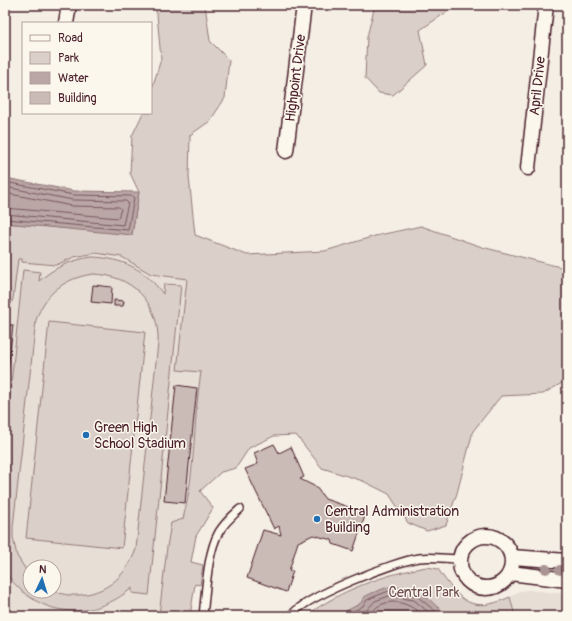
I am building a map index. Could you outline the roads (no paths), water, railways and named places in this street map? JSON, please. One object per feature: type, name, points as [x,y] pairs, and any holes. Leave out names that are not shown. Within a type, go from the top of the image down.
[{"type":"street","points":[[66,22],[69,5]]},
{"type":"street","name":"Highpoint Drive","points":[[286,151],[304,5]]},
{"type":"street","name":"April Drive","points":[[528,168],[546,5]]},
{"type":"street","points":[[487,536],[496,537],[503,542],[509,549],[512,557],[510,573],[506,580],[499,586],[490,589],[481,588],[466,580],[461,572],[460,559],[464,547],[470,541],[487,536]]},
{"type":"street","points":[[512,557],[567,561]]},
{"type":"street","points":[[510,573],[567,580]]},
{"type":"lane","points":[[202,616],[212,548],[219,532],[226,522],[240,509]]},
{"type":"lane","points":[[291,616],[308,601],[390,565],[420,558],[460,559]]},
{"type":"water","points":[[5,178],[74,191],[139,192],[132,235],[5,223]]},
{"type":"water","points":[[388,587],[408,588],[415,590],[424,595],[443,611],[455,616],[337,616],[361,603],[364,597]]},
{"type":"place","name":"Green High School Stadium","points":[[86,435]]},
{"type":"place","name":"Central Administration Building","points":[[317,519]]},
{"type":"park label","name":"Central Park","points":[[424,592]]}]
